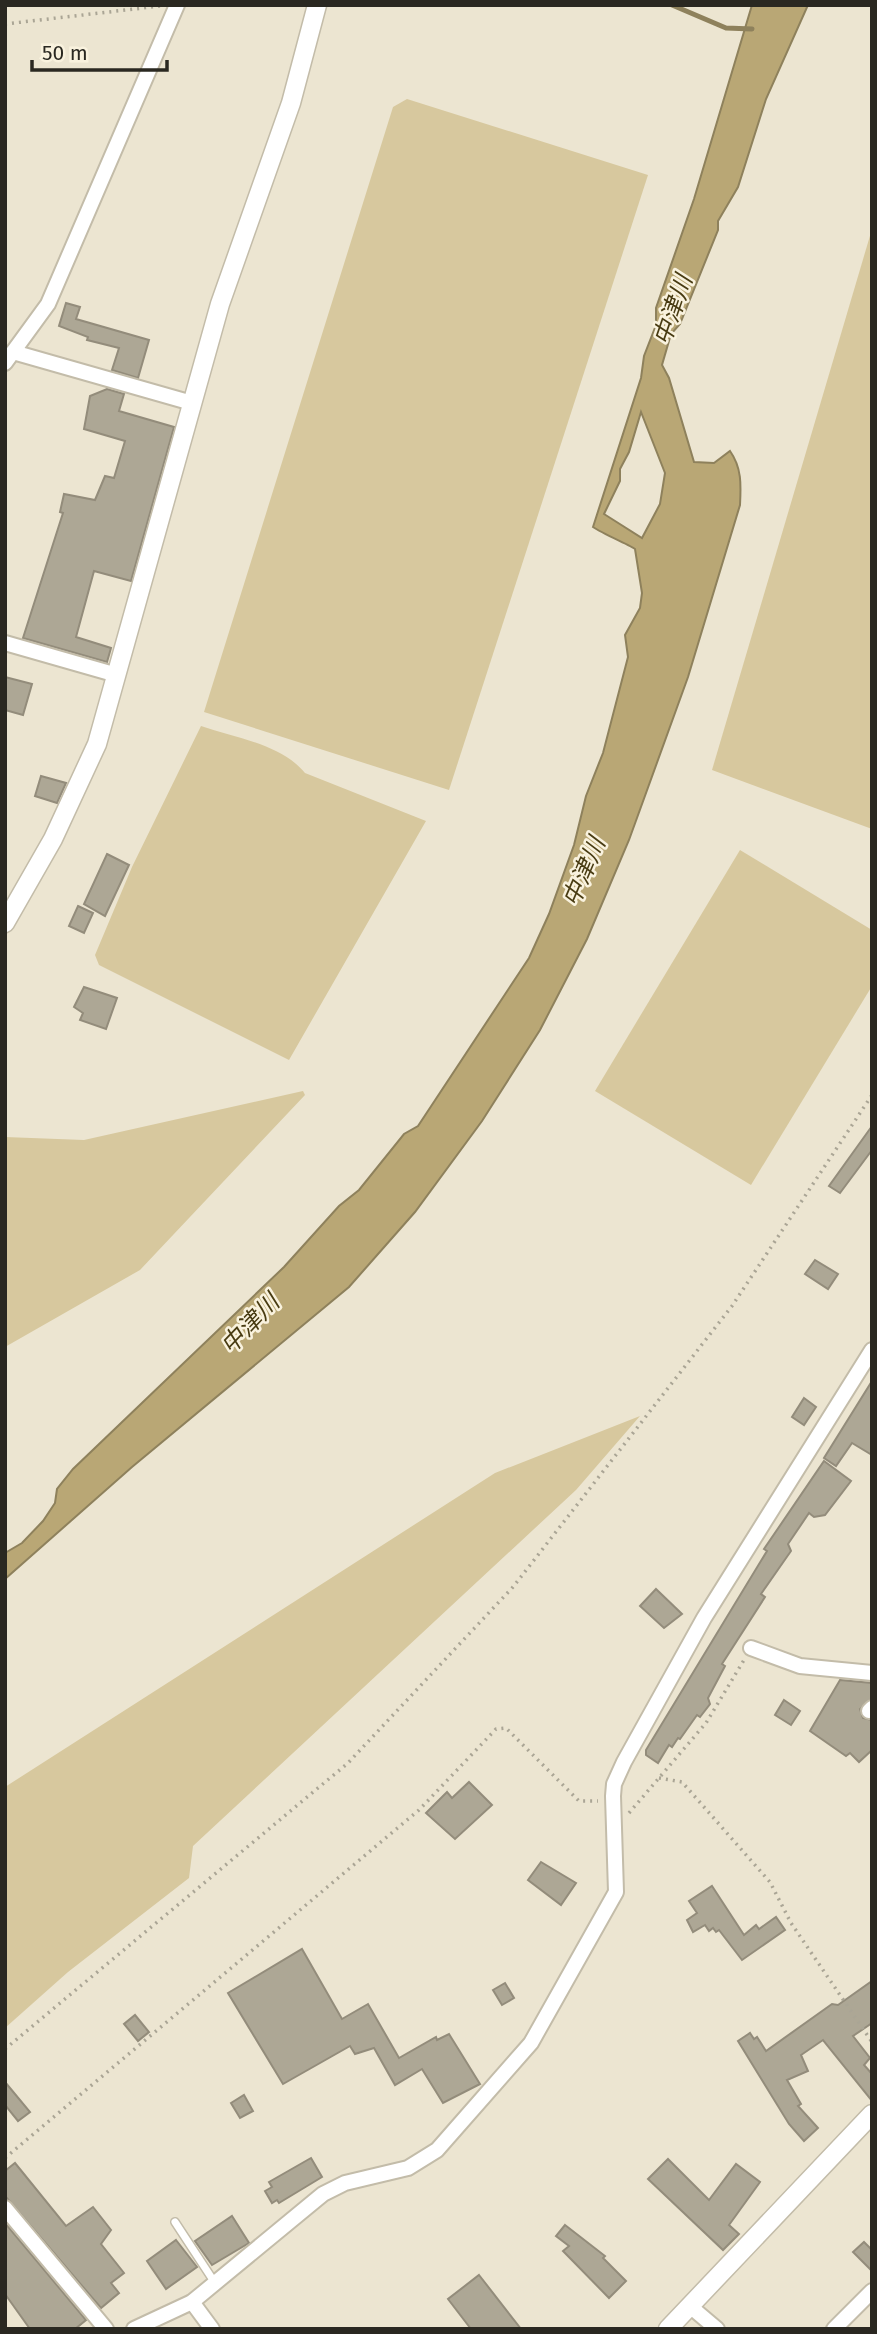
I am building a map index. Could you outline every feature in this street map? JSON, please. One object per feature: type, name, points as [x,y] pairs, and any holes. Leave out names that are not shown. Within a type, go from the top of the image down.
[{"type":"street","points":[[177,5],[48,304],[9,358],[192,403]]},
{"type":"street","points":[[5,923],[47,851],[97,744],[220,304],[291,103],[317,5]]},
{"type":"street","points":[[5,643],[117,675]]},
{"type":"street","points":[[134,2329],[192,2302],[216,2285],[323,2194],[345,2183],[408,2168],[437,2150],[531,2043],[616,1892],[613,1796],[614,1784],[624,1762],[704,1618],[872,1350]]},
{"type":"street","points":[[751,1648],[800,1666],[872,1673]]},
{"type":"street","points":[[668,2329],[872,2114]]},
{"type":"street","points":[[5,2208],[106,2329]]},
{"type":"street","points":[[834,2329],[872,2291]]},
{"type":"street","points":[[192,2302],[212,2329]]},
{"type":"street","points":[[691,2307],[717,2329]]},
{"type":"lane","points":[[175,2222],[216,2285]]},
{"type":"path","points":[[5,24],[163,5]]},
{"type":"path","points":[[5,2049],[348,1763],[513,1587],[732,1306],[872,1095]]},
{"type":"path","points":[[614,1830],[706,1723],[751,1648]]},
{"type":"path","points":[[5,2158],[419,1810],[496,1729],[506,1728],[583,1803],[613,1796]]},
{"type":"path","points":[[659,1778],[682,1782],[770,1882],[791,1923],[872,2042]]},
{"type":"shaded area","points":[[407,99],[648,175],[449,790],[204,712],[393,107]]},
{"type":"shaded area","points":[[872,229],[872,829],[712,770]]},
{"type":"shaded area","points":[[201,726],[271,749],[284,755],[305,773],[426,821],[289,1060],[99,965],[95,955],[132,867]]},
{"type":"shaded area","points":[[740,850],[872,930],[872,986],[751,1185],[595,1091]]},
{"type":"shaded area","points":[[303,1091],[305,1095],[140,1270],[5,1347],[5,1137],[84,1140]]},
{"type":"shaded area","points":[[640,1416],[576,1490],[193,1846],[189,1878],[68,1972],[5,2028],[5,1787],[495,1473]]},
{"type":"water","name":"中津川","points":[[752,5],[808,5],[766,99],[738,187],[718,221],[718,230],[680,324],[671,334],[662,365],[669,378],[694,462],[714,463],[730,451],[739,470],[740,505],[688,677],[629,840],[587,939],[540,1030],[482,1121],[415,1212],[349,1287],[132,1467],[5,1579],[5,1553],[22,1543],[43,1521],[55,1503],[57,1489],[73,1469],[284,1267],[339,1206],[359,1190],[404,1134],[418,1126],[529,958],[549,914],[574,845],[586,796],[603,753],[628,657],[625,635],[640,608],[642,593],[635,549],[593,527],[641,378],[644,356],[656,325],[656,308],[694,199]],"holes":[[[641,412],[665,473],[660,504],[642,538],[604,514],[620,481],[620,469],[629,452]]]},
{"type":"building","points":[[66,303],[80,307],[76,319],[149,340],[138,378],[112,370],[119,348],[87,340],[88,337],[59,326]]},
{"type":"building","points":[[107,389],[124,394],[119,411],[174,427],[131,581],[94,571],[76,637],[111,648],[107,662],[23,638],[63,513],[60,512],[64,494],[95,500],[105,476],[114,478],[125,441],[84,429],[90,396]]},
{"type":"building","points":[[5,677],[32,684],[23,715],[5,710]]},
{"type":"building","points":[[41,776],[66,783],[57,803],[35,796]]},
{"type":"building","points":[[107,854],[129,865],[105,916],[84,904]]},
{"type":"building","points":[[78,906],[93,913],[84,933],[69,926]]},
{"type":"building","points":[[84,987],[117,998],[106,1029],[80,1020],[83,1013],[74,1007]]},
{"type":"building","points":[[872,1126],[872,1150],[840,1193],[829,1186]]},
{"type":"building","points":[[815,1260],[838,1274],[828,1289],[805,1274]]},
{"type":"building","points":[[872,1381],[872,1455],[852,1443],[836,1466],[824,1458]]},
{"type":"building","points":[[804,1398],[816,1407],[804,1425],[792,1417]]},
{"type":"building","points":[[824,1461],[851,1481],[825,1515],[814,1517],[809,1513],[788,1544],[791,1551],[761,1594],[765,1597],[722,1664],[725,1666],[708,1698],[710,1704],[700,1717],[697,1715],[672,1747],[669,1745],[658,1763],[646,1755],[646,1750],[767,1551],[764,1549]]},
{"type":"building","points":[[656,1589],[682,1614],[664,1628],[640,1606]]},
{"type":"building","points":[[840,1680],[872,1683],[872,1699],[860,1709],[863,1718],[872,1720],[872,1750],[859,1762],[850,1753],[846,1756],[810,1731]]},
{"type":"building","points":[[784,1700],[800,1711],[791,1725],[775,1715]]},
{"type":"building","points":[[469,1782],[492,1805],[455,1839],[426,1813],[447,1792],[452,1798]]},
{"type":"building","points":[[541,1862],[576,1883],[561,1905],[528,1880]]},
{"type":"building","points":[[712,1886],[744,1935],[756,1925],[759,1929],[776,1917],[785,1930],[742,1960],[719,1930],[716,1932],[713,1928],[709,1931],[705,1925],[693,1932],[687,1920],[697,1913],[689,1901]]},
{"type":"building","points":[[302,1949],[342,2019],[368,2004],[399,2058],[436,2037],[437,2040],[449,2034],[480,2084],[443,2103],[422,2069],[395,2085],[374,2048],[355,2054],[350,2046],[283,2084],[228,1993]]},
{"type":"building","points":[[872,1981],[872,2023],[853,2036],[870,2058],[864,2065],[872,2074],[872,2101],[823,2040],[801,2055],[808,2071],[787,2080],[801,2104],[798,2106],[818,2128],[804,2141],[789,2124],[738,2041],[750,2033],[754,2039],[757,2037],[766,2051],[832,2004],[838,2005]]},
{"type":"building","points":[[505,1983],[514,1998],[502,2005],[493,1990]]},
{"type":"building","points":[[135,2015],[149,2032],[138,2041],[124,2024]]},
{"type":"building","points":[[5,2082],[30,2112],[18,2121],[5,2105]]},
{"type":"building","points":[[244,2095],[253,2111],[240,2118],[231,2103]]},
{"type":"building","points":[[311,2158],[322,2177],[279,2203],[277,2200],[272,2203],[265,2191],[272,2187],[269,2182]]},
{"type":"building","points":[[668,2159],[709,2200],[736,2164],[760,2182],[729,2225],[739,2234],[723,2250],[648,2179]]},
{"type":"building","points":[[15,2163],[66,2226],[93,2207],[111,2230],[101,2244],[124,2273],[111,2283],[119,2293],[101,2308],[5,2196],[5,2171]]},
{"type":"building","points":[[232,2216],[249,2243],[212,2265],[195,2241]]},
{"type":"building","points":[[5,2223],[86,2320],[75,2329],[30,2329],[5,2294]]},
{"type":"building","points":[[565,2225],[605,2256],[603,2258],[626,2281],[609,2298],[563,2251],[569,2246],[556,2236]]},
{"type":"building","points":[[176,2240],[197,2267],[166,2289],[147,2261]]},
{"type":"building","points":[[864,2242],[872,2250],[872,2271],[853,2252]]},
{"type":"building","points":[[479,2275],[521,2329],[471,2329],[448,2299]]},
{"type":"waterway","points":[[672,5],[726,28],[752,29]]}]
